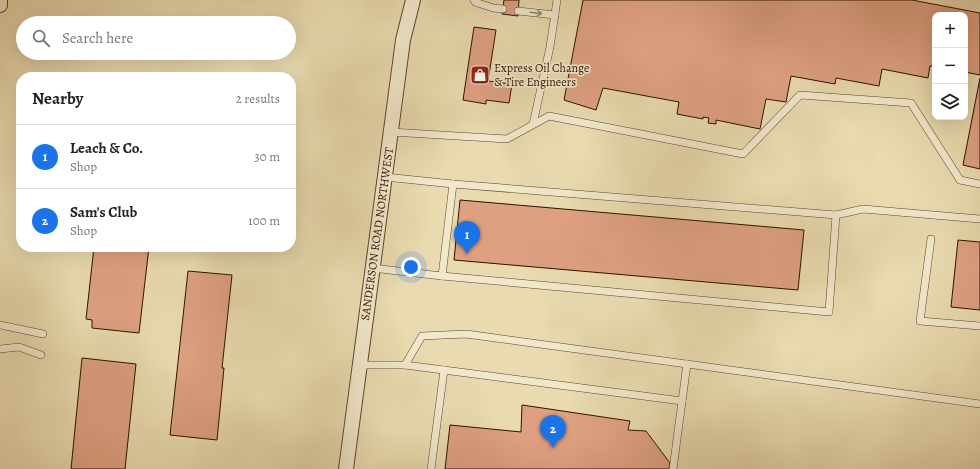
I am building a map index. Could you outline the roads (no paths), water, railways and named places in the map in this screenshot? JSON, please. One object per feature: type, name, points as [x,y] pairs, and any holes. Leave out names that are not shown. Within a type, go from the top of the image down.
[{"type":"street","points":[[0,0],[0,5]]},
{"type":"street","name":"SANDERSON ROAD NORTHWEST","points":[[346,469],[403,40],[413,0]]},
{"type":"lane","points":[[474,0],[475,2],[493,8],[503,9]]},
{"type":"lane","points":[[533,124],[550,47],[557,0]]},
{"type":"lane","points":[[518,11],[555,15]]},
{"type":"lane","points":[[391,132],[507,139],[549,116],[743,154],[800,95],[911,103],[960,180],[980,184]]},
{"type":"lane","points":[[385,177],[453,184],[836,215],[863,209],[980,219]]},
{"type":"lane","points":[[442,276],[453,184]]},
{"type":"lane","points":[[372,268],[442,276],[829,312],[836,215]]},
{"type":"lane","points":[[931,239],[920,321],[980,326]]},
{"type":"lane","points":[[0,325],[43,334]]},
{"type":"lane","points":[[405,365],[422,336],[466,334],[980,404]]},
{"type":"lane","points":[[0,349],[18,347],[40,355]]},
{"type":"lane","points":[[673,469],[688,364]]},
{"type":"lane","points":[[360,365],[405,365],[682,401]]},
{"type":"lane","points":[[431,469],[444,370]]},
{"type":"place","name":"Express Oil Change & Tire Engineers","points":[[480,75]]},
{"type":"place","name":"Leach & Co.","points":[[467,254]]},
{"type":"place","name":"Sam's Club","points":[[553,448]]}]
